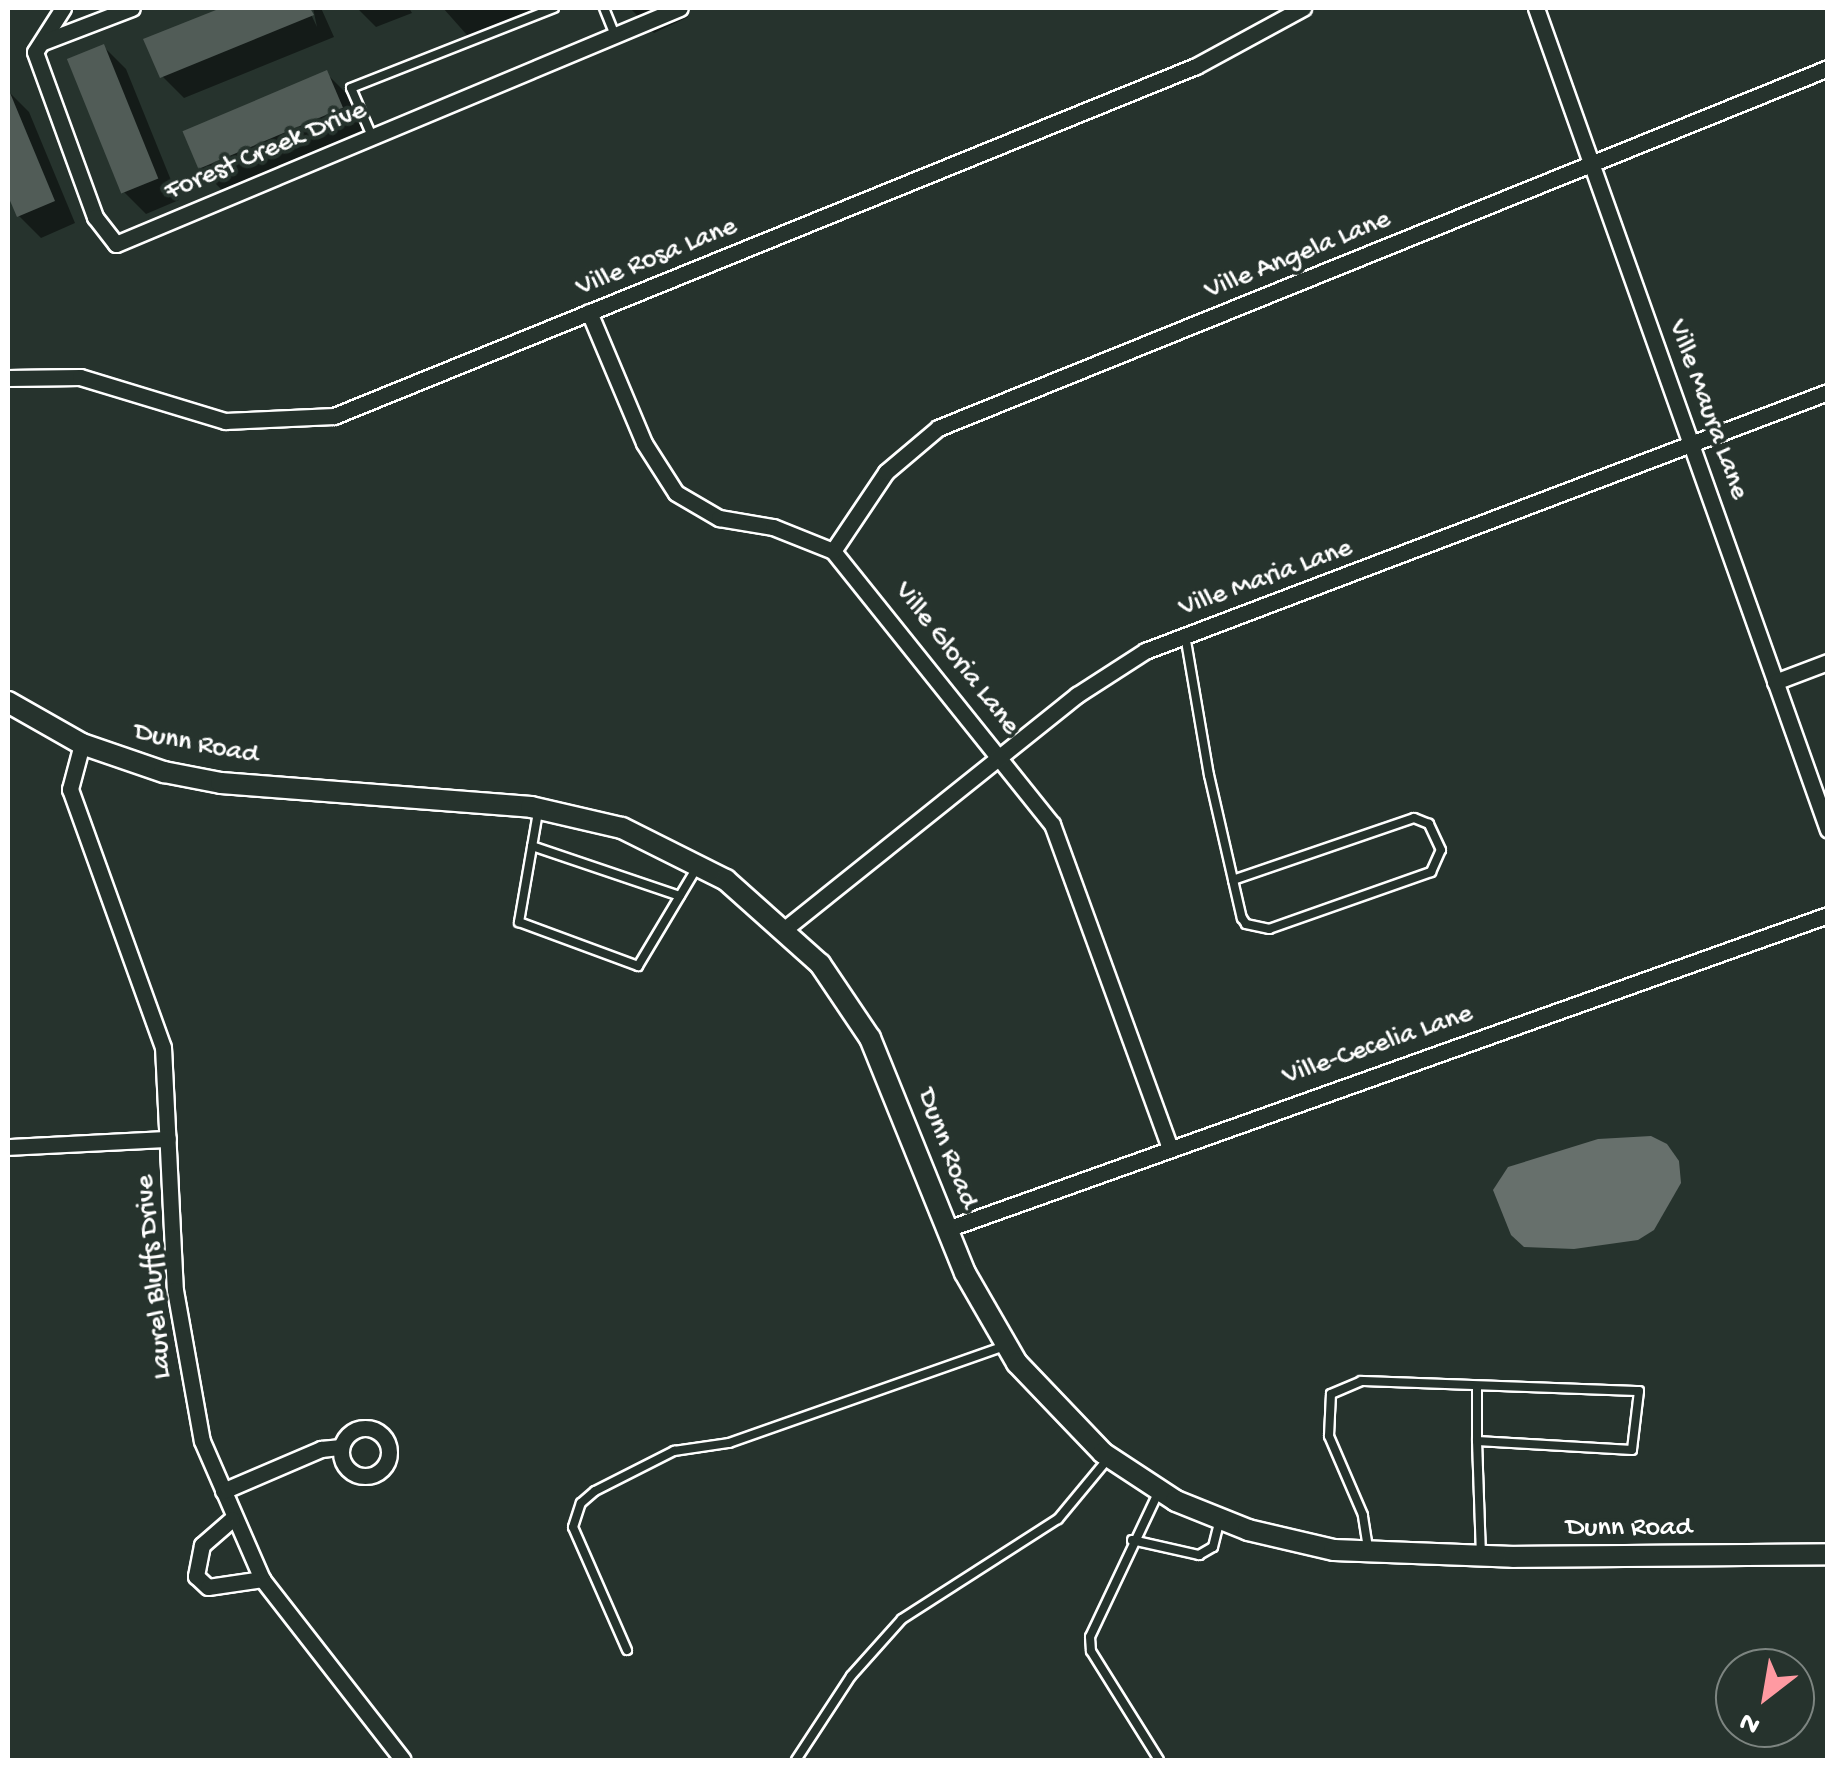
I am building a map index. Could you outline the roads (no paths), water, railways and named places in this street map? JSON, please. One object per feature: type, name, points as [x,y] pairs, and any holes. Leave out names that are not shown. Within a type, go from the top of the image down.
[{"type":"street","points":[[42,42],[63,8]]},
{"type":"street","points":[[42,42],[132,8]]},
{"type":"street","name":"Forest Creek Drive","points":[[42,42],[34,52],[42,86],[95,216],[116,244],[370,134],[680,8]]},
{"type":"street","name":"Ville Rosa Lane","points":[[8,378],[80,377],[225,421],[296,422],[334,416],[1196,66],[1303,8]]},
{"type":"street","name":"Ville Maura Lane","points":[[1536,8],[1828,830]]},
{"type":"street","name":"Ville Angela Lane","points":[[833,551],[886,472],[938,428],[1828,68]]},
{"type":"street","name":"Ville Gloria Lane","points":[[590,312],[644,443],[676,493],[718,518],[772,527],[833,551],[1052,824],[1170,1148]]},
{"type":"street","name":"Ville Maria Lane","points":[[786,928],[1110,670],[1186,635],[1694,446],[1828,392]]},
{"type":"street","points":[[1776,682],[1828,662]]},
{"type":"street","name":"Dunn Road","points":[[8,702],[82,744],[221,782],[539,808],[622,828],[698,865],[786,928],[870,1038],[947,1229],[1005,1346],[1046,1399],[1110,1457],[1159,1491],[1220,1520],[1306,1545],[1369,1552],[1828,1554]]},
{"type":"street","name":"Laurel Bluffs Drive","points":[[82,744],[70,789],[151,1005],[162,1047],[180,1332],[192,1410],[232,1519],[262,1579],[403,1760]]},
{"type":"street","name":"Ville-Cecelia Lane","points":[[947,1229],[1828,915]]},
{"type":"street","points":[[8,1147],[168,1139]]},
{"type":"street","points":[[223,1491],[321,1449],[341,1447]]},
{"type":"street","points":[[232,1519],[202,1545],[196,1576],[208,1588],[262,1579]]},
{"type":"lane","points":[[370,134],[350,88],[554,8]]},
{"type":"lane","points":[[604,8],[614,33]]},
{"type":"lane","points":[[1186,635],[1233,880],[1242,918],[1269,929],[1432,872],[1441,850],[1429,824],[1414,818],[1233,880]]},
{"type":"lane","points":[[539,808],[519,922],[638,966],[698,865]]},
{"type":"lane","points":[[532,846],[680,896]]},
{"type":"lane","points":[[627,1650],[573,1527],[581,1502],[674,1451],[729,1444],[1005,1346]]},
{"type":"lane","points":[[1369,1552],[1363,1515],[1330,1436],[1331,1394],[1360,1381],[1639,1390],[1632,1450],[1477,1440]]},
{"type":"lane","points":[[1477,1386],[1481,1555]]},
{"type":"lane","points":[[796,1760],[851,1676],[902,1619],[1058,1519],[1110,1457]]},
{"type":"lane","points":[[1159,1491],[1095,1621],[1090,1651],[1159,1760]]},
{"type":"lane","points":[[1132,1540],[1199,1555],[1213,1547],[1220,1520]]}]
